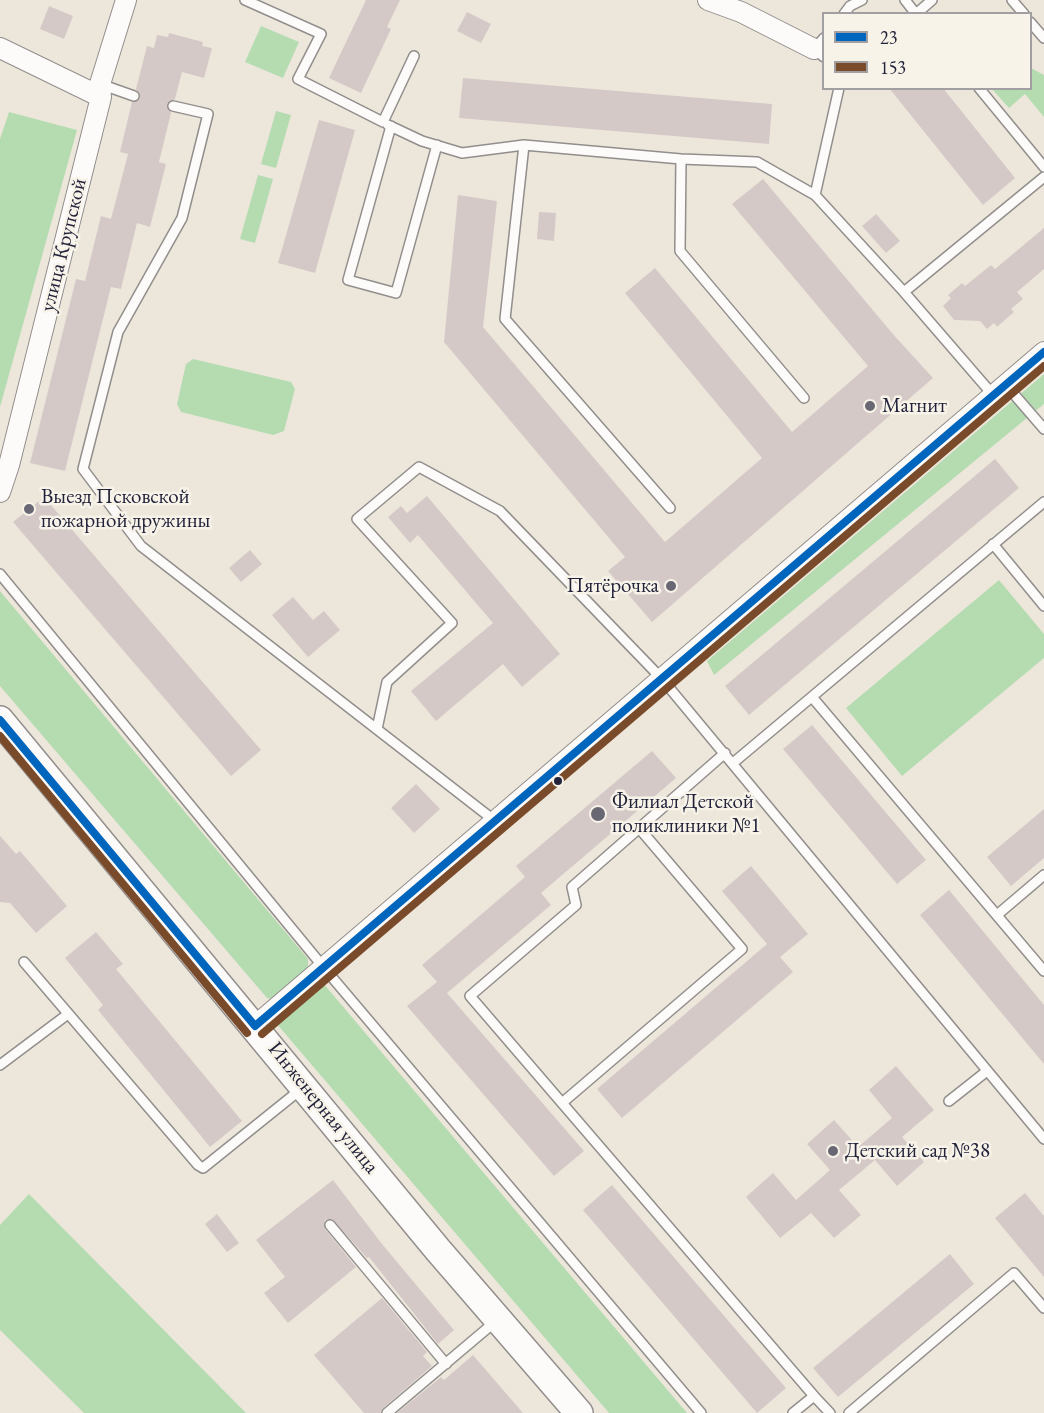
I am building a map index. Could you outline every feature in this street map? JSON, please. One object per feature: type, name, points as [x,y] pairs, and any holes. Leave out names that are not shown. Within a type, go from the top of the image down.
[{"type":"main road","name":"Инженерная улица","points":[[0,720],[498,1320],[579,1413]]},
{"type":"street","name":"улица Крупской","points":[[0,492],[9,465],[100,90],[126,0]]},
{"type":"street","points":[[708,0],[741,12],[820,48]]},
{"type":"street","points":[[0,48],[100,90]]},
{"type":"street","points":[[255,1026],[325,969],[1044,352]]},
{"type":"lane","points":[[245,0],[321,34],[298,79],[387,124],[462,153],[524,145],[681,159],[757,162],[815,195],[904,292],[999,390],[1044,429]]},
{"type":"lane","points":[[846,12],[850,6],[862,0]]},
{"type":"lane","points":[[905,0],[914,12]]},
{"type":"lane","points":[[918,12],[932,0]]},
{"type":"lane","points":[[1012,0],[1022,12]]},
{"type":"lane","points":[[1032,24],[1044,38]]},
{"type":"lane","points":[[414,56],[387,124],[348,280],[396,293],[437,145]]},
{"type":"lane","points":[[100,90],[134,96]]},
{"type":"lane","points":[[815,195],[839,90]]},
{"type":"lane","points":[[980,90],[1044,167]]},
{"type":"lane","points":[[173,106],[208,114],[182,218],[118,332],[82,469],[141,546],[495,821]]},
{"type":"lane","points":[[524,145],[505,319],[670,508]]},
{"type":"lane","points":[[681,159],[680,251],[804,398]]},
{"type":"lane","points":[[904,292],[1044,177]]},
{"type":"lane","points":[[377,729],[387,682],[452,623],[357,519],[419,467],[500,511],[662,679],[1044,1139]]},
{"type":"lane","points":[[733,763],[1044,502]]},
{"type":"lane","points":[[993,544],[1044,606]]},
{"type":"lane","points":[[0,574],[325,969],[701,1413]]},
{"type":"lane","points":[[812,697],[1044,971]]},
{"type":"lane","points":[[725,753],[572,887],[576,905],[470,996],[830,1413]]},
{"type":"lane","points":[[562,1103],[742,949],[639,828]]},
{"type":"lane","points":[[997,915],[1044,875]]},
{"type":"lane","points":[[24,962],[198,1166],[203,1168],[305,1086]]},
{"type":"lane","points":[[0,1065],[68,1014]]},
{"type":"lane","points":[[949,1101],[987,1071]]},
{"type":"lane","points":[[330,1225],[446,1364]]},
{"type":"lane","points":[[849,1413],[1014,1273],[1044,1308]]},
{"type":"lane","points":[[387,1413],[498,1320]]},
{"type":"lane","points":[[793,1413],[814,1395]]},
{"type":"green space","points":[[261,26],[299,42],[283,78],[245,62]]},
{"type":"green space","points":[[1032,69],[1044,75],[1044,117],[1025,94],[1009,108],[993,90],[1032,90]]},
{"type":"green space","points":[[276,111],[291,115],[276,168],[261,164]]},
{"type":"green space","points":[[9,112],[77,130],[0,407],[0,139]]},
{"type":"green space","points":[[258,175],[273,179],[255,243],[240,239]]},
{"type":"green space","points":[[193,359],[291,382],[295,389],[284,431],[273,435],[181,412],[177,404],[186,364]]},
{"type":"green space","points":[[1044,374],[1044,404],[714,675],[707,661]]},
{"type":"green space","points":[[999,580],[1044,634],[1044,658],[902,776],[846,708]]},
{"type":"green space","points":[[0,591],[308,959],[308,980],[280,1001],[267,998],[0,686]]},
{"type":"green space","points":[[323,983],[687,1413],[609,1413],[276,1023]]},
{"type":"green space","points":[[29,1194],[246,1413],[84,1413],[0,1330],[0,1225]]},
{"type":"building","points":[[366,0],[400,0],[387,27],[391,29],[361,93],[329,78]]},
{"type":"building","points":[[49,6],[73,16],[64,39],[40,29]]},
{"type":"building","points":[[467,12],[491,24],[481,43],[457,31]]},
{"type":"building","points":[[169,33],[203,42],[202,46],[212,48],[204,78],[182,72],[175,99],[167,104],[171,113],[159,162],[166,164],[150,227],[137,223],[121,289],[111,287],[65,471],[30,463],[76,279],[85,281],[101,216],[111,219],[128,154],[120,152],[132,102],[140,98],[136,89],[147,46],[154,48],[157,35],[168,37]]},
{"type":"building","points":[[463,78],[772,104],[769,144],[459,118]]},
{"type":"building","points":[[891,90],[945,90],[1015,178],[983,205]]},
{"type":"building","points":[[319,120],[355,130],[315,273],[278,263]]},
{"type":"building","points":[[763,179],[892,333],[933,378],[652,622],[608,571],[625,557],[444,342],[458,195],[497,201],[483,327],[665,542],[762,458],[625,293],[655,268],[792,432],[868,366],[732,204]]},
{"type":"building","points":[[539,212],[556,213],[554,241],[537,239]]},
{"type":"building","points":[[876,214],[900,241],[886,253],[862,226]]},
{"type":"building","points":[[1044,228],[1044,269],[1017,292],[1023,299],[1011,309],[1014,312],[997,327],[994,323],[987,329],[980,321],[954,320],[943,306],[951,298],[948,295],[962,283],[965,286],[991,265],[995,269]]},
{"type":"building","points":[[995,459],[1019,488],[749,715],[725,686]]},
{"type":"building","points":[[427,496],[560,654],[522,687],[503,664],[436,721],[411,691],[493,623],[418,535],[410,543],[388,517],[401,506],[407,513]]},
{"type":"building","points":[[44,497],[261,750],[231,776],[13,522]]},
{"type":"building","points":[[250,550],[262,564],[241,582],[229,568]]},
{"type":"building","points":[[293,597],[313,620],[324,611],[340,630],[308,657],[272,615]]},
{"type":"building","points":[[812,725],[926,860],[897,884],[783,749]]},
{"type":"building","points":[[652,751],[676,778],[541,893],[551,905],[447,993],[584,1151],[554,1176],[407,1006],[437,982],[422,965],[525,877],[516,866]]},
{"type":"building","points":[[416,784],[440,809],[414,833],[391,808]]},
{"type":"building","points":[[1044,809],[1044,858],[1011,886],[987,857]]},
{"type":"building","points":[[0,836],[16,854],[20,851],[67,906],[36,933],[10,903],[0,902]]},
{"type":"building","points":[[751,866],[808,934],[780,957],[793,972],[622,1118],[597,1089],[767,944],[722,891]]},
{"type":"building","points":[[949,890],[1044,1005],[1044,1064],[920,915]]},
{"type":"building","points":[[96,932],[123,964],[116,969],[242,1121],[210,1147],[98,1010],[103,1005],[65,958]]},
{"type":"building","points":[[896,1066],[934,1110],[902,1137],[924,1162],[897,1186],[875,1160],[839,1190],[861,1215],[834,1238],[811,1213],[780,1238],[746,1197],[773,1173],[796,1200],[830,1170],[807,1144],[834,1120],[858,1147],[892,1118],[869,1090]]},
{"type":"building","points":[[333,1180],[382,1244],[454,1330],[438,1344],[369,1257],[367,1258],[332,1219],[325,1220],[325,1229],[356,1267],[288,1323],[264,1293],[285,1277],[256,1240]]},
{"type":"building","points":[[612,1185],[786,1388],[757,1413],[583,1210]]},
{"type":"building","points":[[1025,1193],[1044,1216],[1044,1277],[995,1218]]},
{"type":"building","points":[[217,1214],[239,1243],[227,1252],[205,1224]]},
{"type":"building","points":[[950,1254],[974,1284],[838,1397],[813,1368]]},
{"type":"building","points":[[382,1298],[427,1352],[423,1356],[432,1366],[380,1413],[364,1413],[314,1355]]},
{"type":"building","points":[[473,1355],[523,1413],[397,1413],[441,1377],[444,1380]]},
{"type":"transit line","name":"23","points":[[255,1026],[1044,352]]},
{"type":"transit line","name":"153","points":[[262,1034],[1044,366]]},
{"type":"transit line","name":"23","points":[[0,720],[255,1026]]},
{"type":"transit line","name":"153","points":[[0,736],[247,1033]]},
{"type":"place","name":"Магнит","points":[[870,406]]},
{"type":"place","name":"Выезд Псковской пожарной дружины","points":[[29,509]]},
{"type":"place","name":"Пятёрочка","points":[[671,586]]},
{"type":"place","name":"Филиал Детской поликлиники №1","points":[[598,814]]},
{"type":"place","name":"Детский сад №38","points":[[833,1151]]}]
